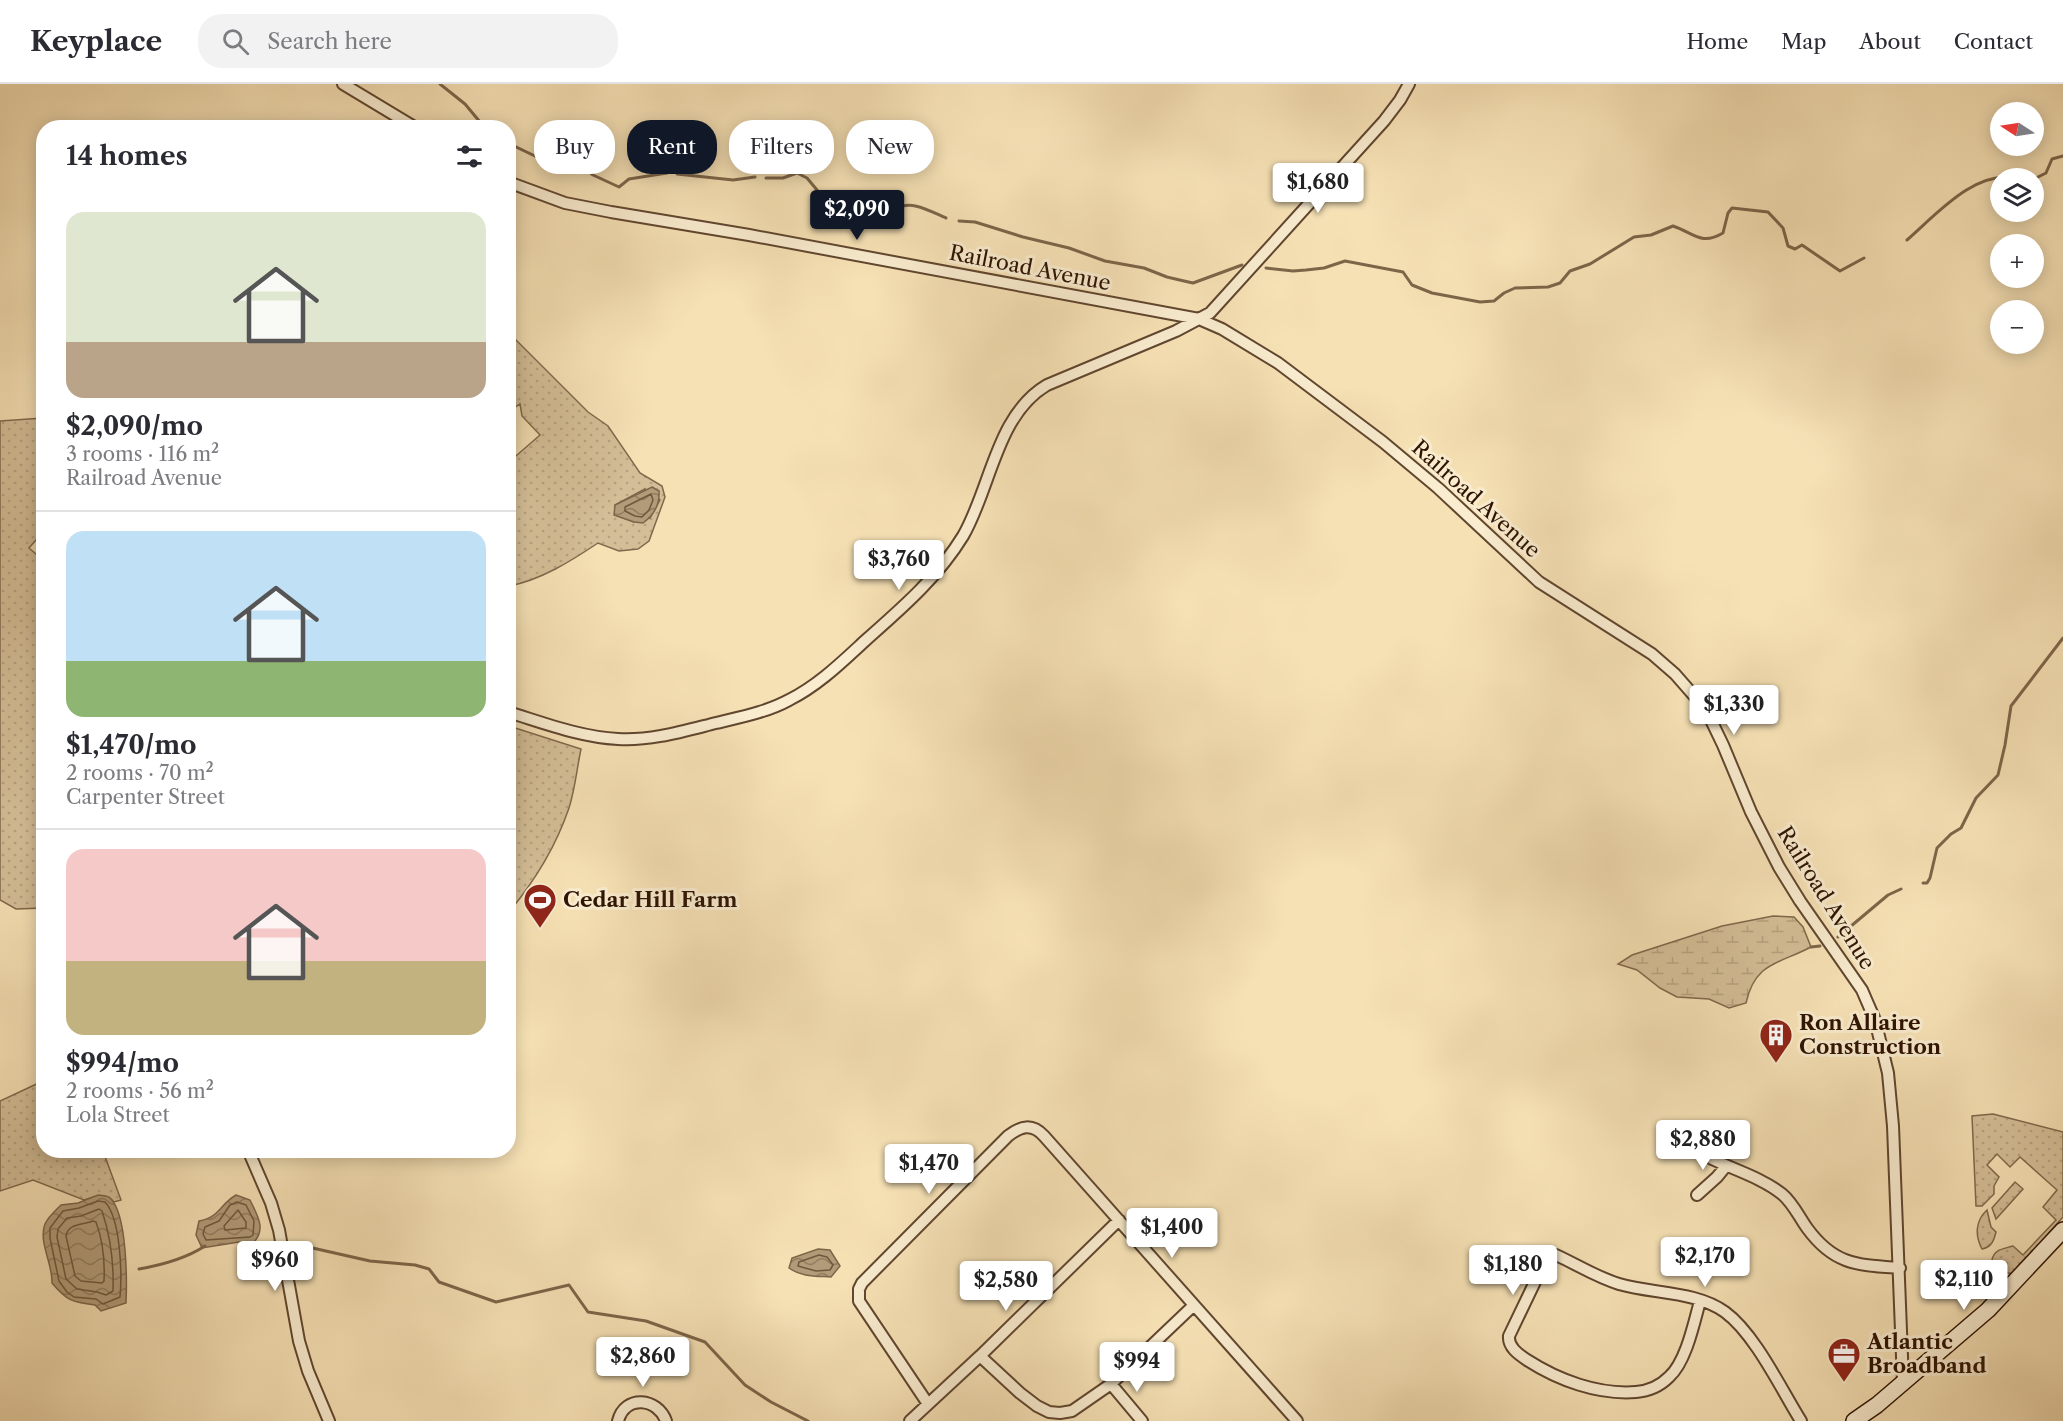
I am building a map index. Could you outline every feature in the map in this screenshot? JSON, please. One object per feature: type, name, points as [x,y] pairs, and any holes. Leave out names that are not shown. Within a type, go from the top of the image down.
[{"type":"main road","points":[[1854,1421],[1959,1338],[1988,1311],[2063,1230]]},
{"type":"street","points":[[343,84],[403,120]]},
{"type":"street","points":[[516,714],[586,735],[634,739],[673,734],[758,712],[777,706],[805,691],[909,601],[941,567],[963,536],[1011,423],[1029,398],[1047,385],[1199,319],[1220,303],[1259,257],[1394,110],[1409,84]]},
{"type":"street","name":"Railroad Avenue","points":[[516,185],[544,196],[588,207],[1199,319],[1222,329],[1278,363],[1383,442],[1438,488],[1539,582],[1652,654],[1675,674],[1696,698],[1715,729],[1751,812],[1779,867],[1862,990],[1875,1020],[1882,1044],[1891,1101],[1897,1191],[1903,1383]]},
{"type":"street","points":[[928,1404],[863,1308],[858,1295],[862,1283],[1008,1136],[1021,1128],[1029,1127],[1039,1131],[1297,1421]]},
{"type":"street","points":[[251,1158],[271,1203],[279,1230],[299,1341],[308,1371],[329,1421]]},
{"type":"street","points":[[1712,1159],[1782,1194],[1813,1237],[1824,1248],[1844,1261],[1864,1266],[1899,1268]]},
{"type":"street","points":[[1697,1195],[1717,1178],[1726,1166]]},
{"type":"street","points":[[910,1421],[1119,1220]]},
{"type":"street","points":[[1700,1301],[1677,1368],[1660,1384],[1641,1391],[1621,1392],[1578,1384],[1539,1368],[1510,1345],[1509,1338],[1512,1330],[1540,1270],[1550,1257],[1558,1256],[1581,1269],[1619,1284],[1700,1301],[1726,1313],[1751,1340],[1801,1421]]},
{"type":"street","points":[[980,1356],[1028,1400],[1049,1412],[1072,1411],[1111,1384],[1194,1305]]},
{"type":"street","points":[[1111,1384],[1142,1421]]},
{"type":"street","points":[[618,1421],[629,1404],[647,1402],[656,1406],[663,1413],[666,1421]]},
{"type":"green space","points":[[516,340],[588,412],[608,426],[640,473],[662,486],[665,497],[649,541],[638,549],[619,551],[598,543],[544,575],[516,584],[516,456],[540,435],[522,416],[520,404],[516,407]],"holes":[[[645,489],[660,500],[650,518],[634,522],[615,515],[615,505]]]},
{"type":"green space","points":[[36,418],[36,540],[29,548],[36,554],[36,908],[16,909],[0,900],[0,421]]},
{"type":"green space","points":[[516,728],[581,749],[571,801],[564,822],[551,850],[516,903]]},
{"type":"green space","points":[[1773,916],[1794,917],[1803,927],[1811,947],[1779,961],[1762,972],[1755,979],[1746,1003],[1729,1008],[1709,999],[1677,997],[1660,988],[1637,970],[1618,964],[1632,955],[1722,926]]},
{"type":"green space","points":[[36,1084],[36,1158],[106,1158],[121,1200],[114,1202],[107,1197],[100,1196],[84,1200],[33,1180],[0,1191],[0,1101]]},
{"type":"green space","points":[[1993,1114],[2063,1132],[2063,1217],[2012,1274],[1998,1267],[1992,1260],[1993,1256],[2000,1250],[2013,1246],[2023,1255],[2056,1220],[2043,1207],[2057,1190],[2020,1157],[2010,1167],[1997,1154],[1987,1165],[1999,1177],[1994,1186],[1994,1194],[1982,1206],[1976,1206],[1972,1116]]},
{"type":"green space","points":[[2015,1182],[2023,1189],[1996,1219],[1992,1208]]},
{"type":"green space","points":[[1987,1210],[1991,1227],[1996,1232],[1990,1245],[1982,1249],[1977,1229],[1980,1219]]},
{"type":"water","points":[[652,487],[659,491],[657,505],[650,517],[643,523],[614,515],[615,505]]},
{"type":"water","points":[[98,1195],[111,1199],[120,1219],[125,1249],[126,1279],[126,1303],[101,1311],[95,1305],[71,1300],[52,1283],[43,1238],[46,1221],[61,1205],[78,1203]]},
{"type":"water","points":[[236,1195],[250,1200],[260,1227],[257,1238],[253,1243],[239,1242],[202,1248],[196,1235],[199,1221],[211,1217]]},
{"type":"water","points":[[818,1249],[830,1250],[840,1266],[831,1277],[804,1275],[789,1268],[792,1258]]},
{"type":"waterway","points":[[440,84],[465,104],[478,120]]},
{"type":"waterway","points":[[516,147],[558,165],[565,160],[576,162],[593,175],[619,187],[629,179],[661,174]]},
{"type":"waterway","points":[[2044,174],[2052,159],[2063,156]]},
{"type":"waterway","points":[[766,178],[783,178],[797,173],[807,178],[827,202],[844,202]]},
{"type":"waterway","points":[[677,174],[733,180],[755,177]]},
{"type":"waterway","points":[[1907,240],[1957,196],[1971,187],[1990,180]]},
{"type":"waterway","points":[[852,209],[879,226],[896,209],[908,205],[946,218]]},
{"type":"waterway","points":[[1266,268],[1306,270],[1324,268],[1345,261],[1403,272],[1412,285],[1432,293],[1480,302],[1494,301],[1515,288],[1548,287],[1560,283],[1570,271],[1590,264],[1634,237],[1651,235],[1673,226],[1698,237],[1715,237],[1723,233],[1728,213],[1732,208],[1768,212],[1783,228],[1788,246],[1795,249],[1802,245],[1840,271],[1864,258]]},
{"type":"waterway","points":[[959,221],[975,222],[1069,248],[1105,261],[1144,268],[1167,277],[1193,283],[1242,265]]},
{"type":"waterway","points":[[1923,883],[1927,883],[1930,878],[1937,848],[1961,828],[1976,798],[1998,775],[2011,706],[2063,638]]},
{"type":"waterway","points":[[1838,937],[1888,895],[1901,889]]},
{"type":"waterway","points":[[1811,947],[1820,946]]},
{"type":"waterway","points":[[295,1244],[370,1261],[415,1265],[429,1269],[439,1282],[496,1302],[569,1285],[588,1312],[646,1321],[705,1342],[745,1385],[771,1402],[808,1421]]},
{"type":"waterway","points":[[139,1269],[173,1261],[205,1246]]},
{"type":"place","name":"Cedar Hill Farm","points":[[540,929]]},
{"type":"place","name":"Ron Allaire Construction","points":[[1776,1064]]},
{"type":"place","name":"Atlantic Broadband","points":[[1844,1383]]}]
